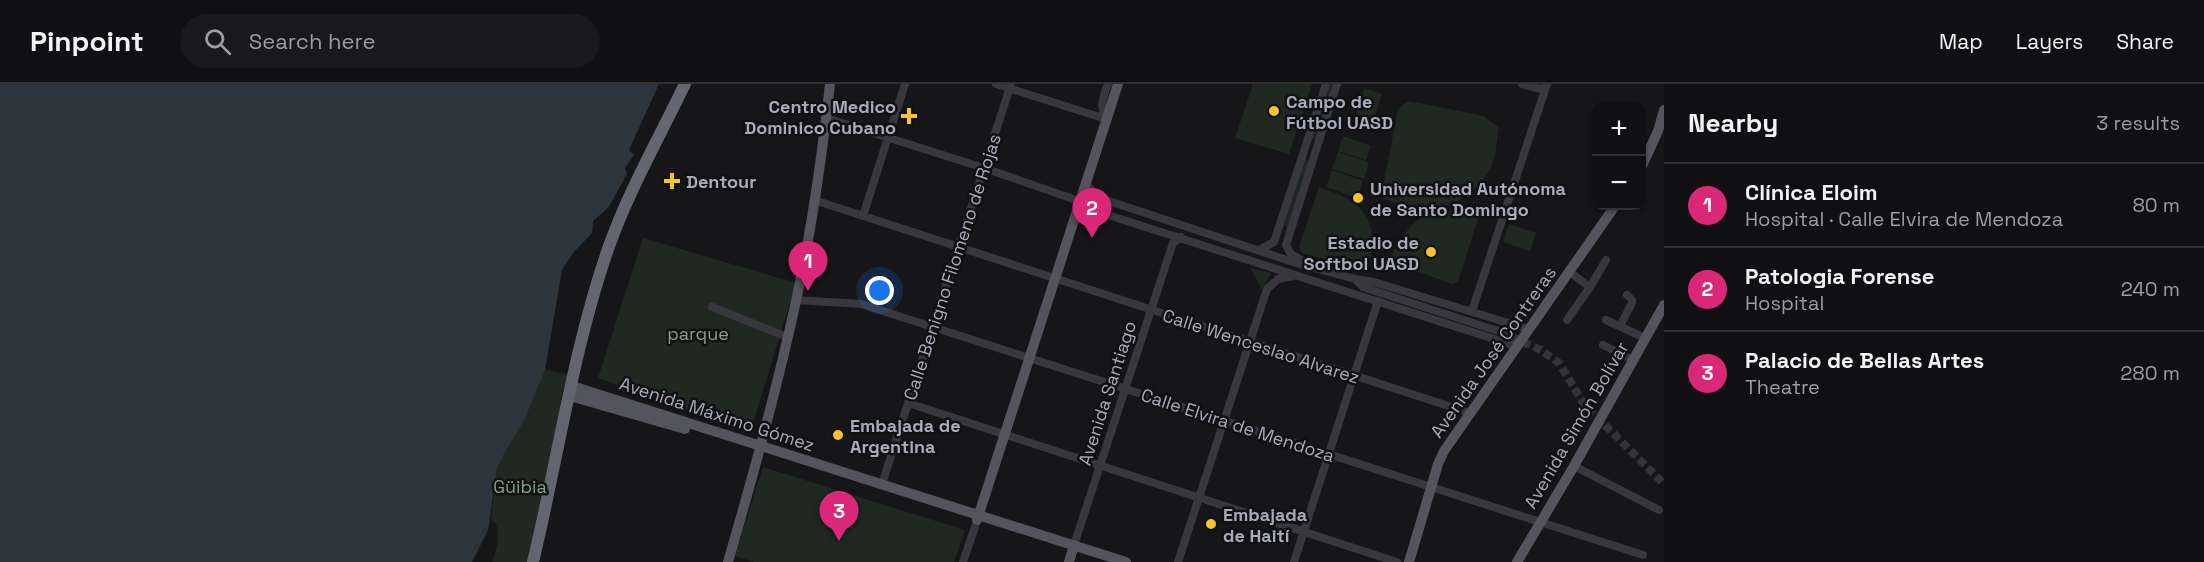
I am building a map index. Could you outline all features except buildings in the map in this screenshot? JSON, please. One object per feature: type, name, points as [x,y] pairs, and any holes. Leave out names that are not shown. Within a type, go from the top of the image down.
[{"type":"highway","points":[[540,562],[591,303],[624,210],[685,84]]},
{"type":"highway","points":[[533,562],[573,392],[610,265],[627,220],[692,84]]},
{"type":"main road","points":[[730,561],[761,448],[796,300],[823,148],[830,84]]},
{"type":"main road","points":[[978,518],[1118,84]]},
{"type":"main road","points":[[1646,156],[1664,110]]},
{"type":"main road","name":"Avenida José Contreras","points":[[1410,562],[1438,464],[1444,451],[1612,210]]},
{"type":"main road","name":"Avenida Simón Bolívar","points":[[1517,562],[1664,305]]},
{"type":"main road","name":"Avenida Máximo Gómez","points":[[573,392],[882,484],[1072,553],[1103,562]]},
{"type":"main road","name":"Avenida Máximo Gómez","points":[[761,448],[978,518]]},
{"type":"main road","name":"Avenida Máximo Gómez","points":[[1072,553],[1126,562]]},
{"type":"street","points":[[863,216],[905,84]]},
{"type":"street","points":[[996,84],[1011,86],[1107,118]]},
{"type":"street","points":[[1107,118],[1103,114],[1102,107],[1108,84]]},
{"type":"street","points":[[1274,242],[1326,84]]},
{"type":"street","points":[[1286,245],[1337,84]]},
{"type":"street","points":[[1522,84],[1540,89],[1547,86]]},
{"type":"street","name":"Calle Benigno Filomeno de Rojas","points":[[882,484],[1011,86]]},
{"type":"street","points":[[1472,311],[1547,86]]},
{"type":"street","points":[[826,118],[984,168],[1079,201],[1108,215],[1516,346]]},
{"type":"street","points":[[1306,143],[1318,147]]},
{"type":"street","points":[[1303,154],[1315,158]]},
{"type":"street","points":[[1085,183],[1097,196],[1109,201],[1296,263],[1374,282],[1528,329]]},
{"type":"street","name":"Calle Wenceslao Alvarez","points":[[814,200],[1470,413]]},
{"type":"street","name":"Avenida Santiago","points":[[1072,553],[1173,243],[1181,237]]},
{"type":"street","points":[[1259,250],[1274,242],[1286,245],[1291,254],[1309,266]]},
{"type":"street","points":[[1567,320],[1606,260]]},
{"type":"street","points":[[1257,261],[1296,263]]},
{"type":"street","points":[[1568,271],[1590,287]]},
{"type":"street","points":[[1178,562],[1267,289],[1278,279],[1296,276]]},
{"type":"street","points":[[1355,279],[1372,290],[1501,332]]},
{"type":"street","points":[[1620,326],[1632,303],[1628,295]]},
{"type":"street","name":"Calle Elvira de Mendoza","points":[[796,300],[861,304],[1642,555]]},
{"type":"street","points":[[1294,562],[1378,301]]},
{"type":"street","points":[[712,307],[787,337]]},
{"type":"street","points":[[1606,320],[1645,338]]},
{"type":"street","points":[[1603,345],[1633,360]]},
{"type":"street","points":[[908,403],[1397,562]]},
{"type":"street","points":[[1574,465],[1659,510]]},
{"type":"street","points":[[963,562],[978,518]]},
{"type":"green space","name":"Campo de Fútbol UASD","points":[[1253,84],[1312,84],[1289,154],[1235,138]]},
{"type":"green space","points":[[1329,84],[1334,84],[1316,140],[1312,139]]},
{"type":"green space","points":[[1364,88],[1382,94],[1371,129],[1353,124]]},
{"type":"green space","points":[[1409,101],[1484,116],[1499,128],[1492,165],[1487,174],[1473,190],[1456,202],[1436,208],[1420,209],[1381,198],[1397,114],[1401,106]]},
{"type":"green space","points":[[1343,136],[1371,146],[1366,160],[1338,151]]},
{"type":"green space","points":[[1338,152],[1369,162],[1364,179],[1332,169]]},
{"type":"green space","points":[[1305,159],[1310,161],[1288,227],[1284,226]]},
{"type":"green space","points":[[1332,170],[1363,181],[1357,198],[1326,187]]},
{"type":"green space","points":[[1319,187],[1348,200],[1366,217],[1371,228],[1372,240],[1367,272],[1302,253],[1299,247]]},
{"type":"green space","name":"Estadio de Softbol UASD","points":[[1460,210],[1479,216],[1458,281],[1452,284],[1389,261],[1413,224],[1436,211]]},
{"type":"green space","points":[[1509,224],[1536,233],[1530,251],[1503,242]]},
{"type":"green space","name":"parque","points":[[643,238],[796,283],[750,433],[598,378]]},
{"type":"green space","points":[[1250,268],[1271,273],[1261,291],[1260,285]]},
{"type":"green space","name":"Güibia","points":[[545,370],[567,374],[560,405],[565,409],[530,562],[492,562],[498,539],[497,528],[491,519],[497,469],[525,419]]},
{"type":"green space","points":[[763,467],[965,530],[954,562],[754,562],[735,556]]},
{"type":"shaded area","points":[[0,84],[659,84],[629,150],[634,155],[625,168],[627,174],[608,208],[593,221],[592,233],[574,252],[562,270],[545,370],[525,419],[497,469],[488,530],[472,562],[0,562]]},
{"type":"tunnel","points":[[1501,332],[1541,350],[1559,363],[1584,404],[1664,484]]},
{"type":"place","name":"Campo de Fútbol UASD","points":[[1274,111]]},
{"type":"place","name":"Centro Medico Dominico Cubano","points":[[909,116]]},
{"type":"place","name":"Dentour","points":[[672,181]]},
{"type":"place","name":"Universidad Autónoma de Santo Domingo","points":[[1358,198]]},
{"type":"place","name":"Patologia Forense","points":[[1092,238]]},
{"type":"place","name":"Estadio de Softbol UASD","points":[[1431,252]]},
{"type":"place","name":"Clínica Eloim","points":[[808,291]]},
{"type":"place","name":"Embajada de Argentina","points":[[838,435]]},
{"type":"place","name":"Embajada de Haití","points":[[1211,524]]},
{"type":"place","name":"Palacio de Bellas Artes","points":[[839,541]]}]
